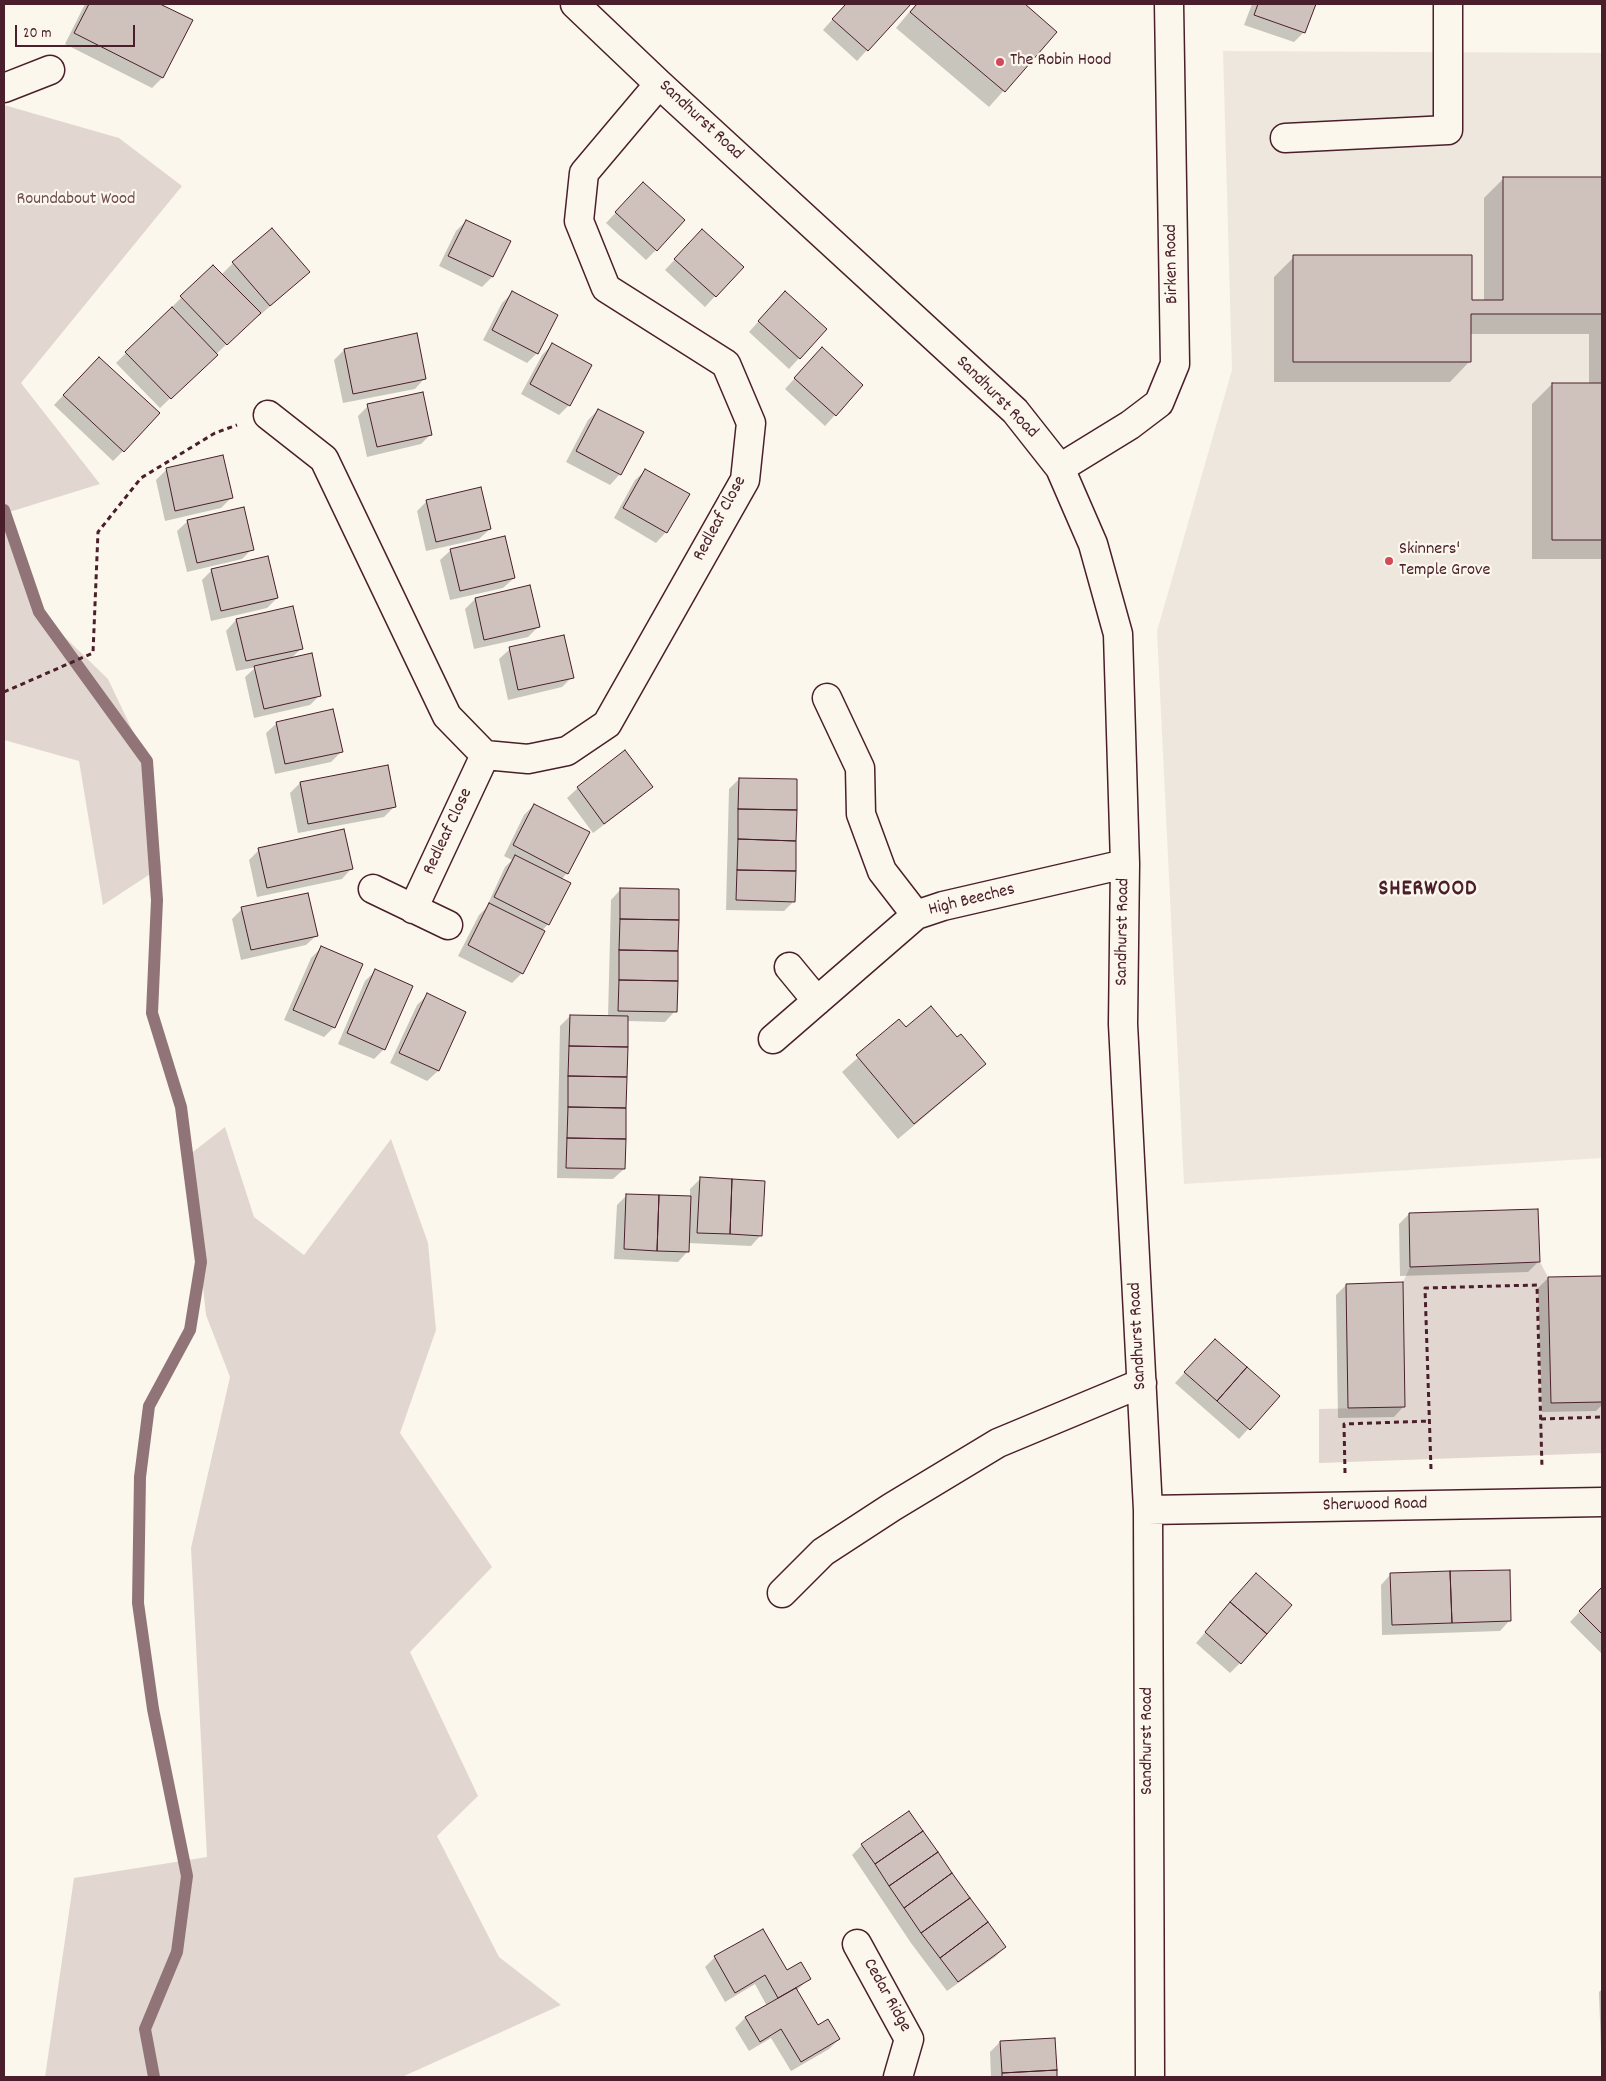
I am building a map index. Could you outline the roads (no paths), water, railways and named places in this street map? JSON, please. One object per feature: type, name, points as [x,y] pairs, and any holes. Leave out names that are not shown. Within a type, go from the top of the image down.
[{"type":"street","name":"Sandhurst Road","points":[[575,4],[659,84],[1014,411],[1060,468],[1093,544],[1118,634],[1125,864],[1123,1024],[1148,1510],[1150,2077]]},
{"type":"street","name":"Birken Road","points":[[1060,468],[1130,425],[1159,403],[1174,364],[1169,4]]},
{"type":"street","points":[[1286,138],[1448,130],[1448,4]]},
{"type":"street","points":[[4,88],[50,70]]},
{"type":"street","name":"Redleaf Close","points":[[413,909],[485,755],[528,759],[567,751],[607,724],[745,480],[751,423],[726,364],[606,288],[579,222],[584,173],[659,84]]},
{"type":"street","points":[[268,415],[324,459],[447,716],[485,755]]},
{"type":"street","points":[[827,698],[860,768],[861,814],[882,870],[916,915]]},
{"type":"street","name":"High Beeches","points":[[774,1039],[916,915],[943,906],[1125,864]]},
{"type":"street","points":[[373,889],[448,925]]},
{"type":"street","points":[[789,967],[817,1001]]},
{"type":"street","points":[[782,1593],[823,1552],[892,1506],[998,1443],[1142,1383]]},
{"type":"street","name":"Sherwood Road","points":[[1148,1510],[1602,1502]]},
{"type":"street","name":"Cedar Ridge","points":[[857,1944],[909,2039],[898,2077]]},
{"type":"waterway","points":[[4,510],[39,612],[147,761],[157,900],[152,1013],[181,1107],[201,1262],[190,1330],[149,1406],[140,1477],[138,1603],[153,1709],[187,1876],[177,1952],[145,2029],[154,2077]]},
{"type":"place","name":"The Robin Hood","points":[[1000,62]]},
{"type":"place","name":"Skinners' Temple Grove","points":[[1389,561]]},
{"type":"district","name":"SHERWOOD","points":[[1428,891]]},
{"type":"park label","name":"Roundabout Wood","points":[[76,201]]}]
